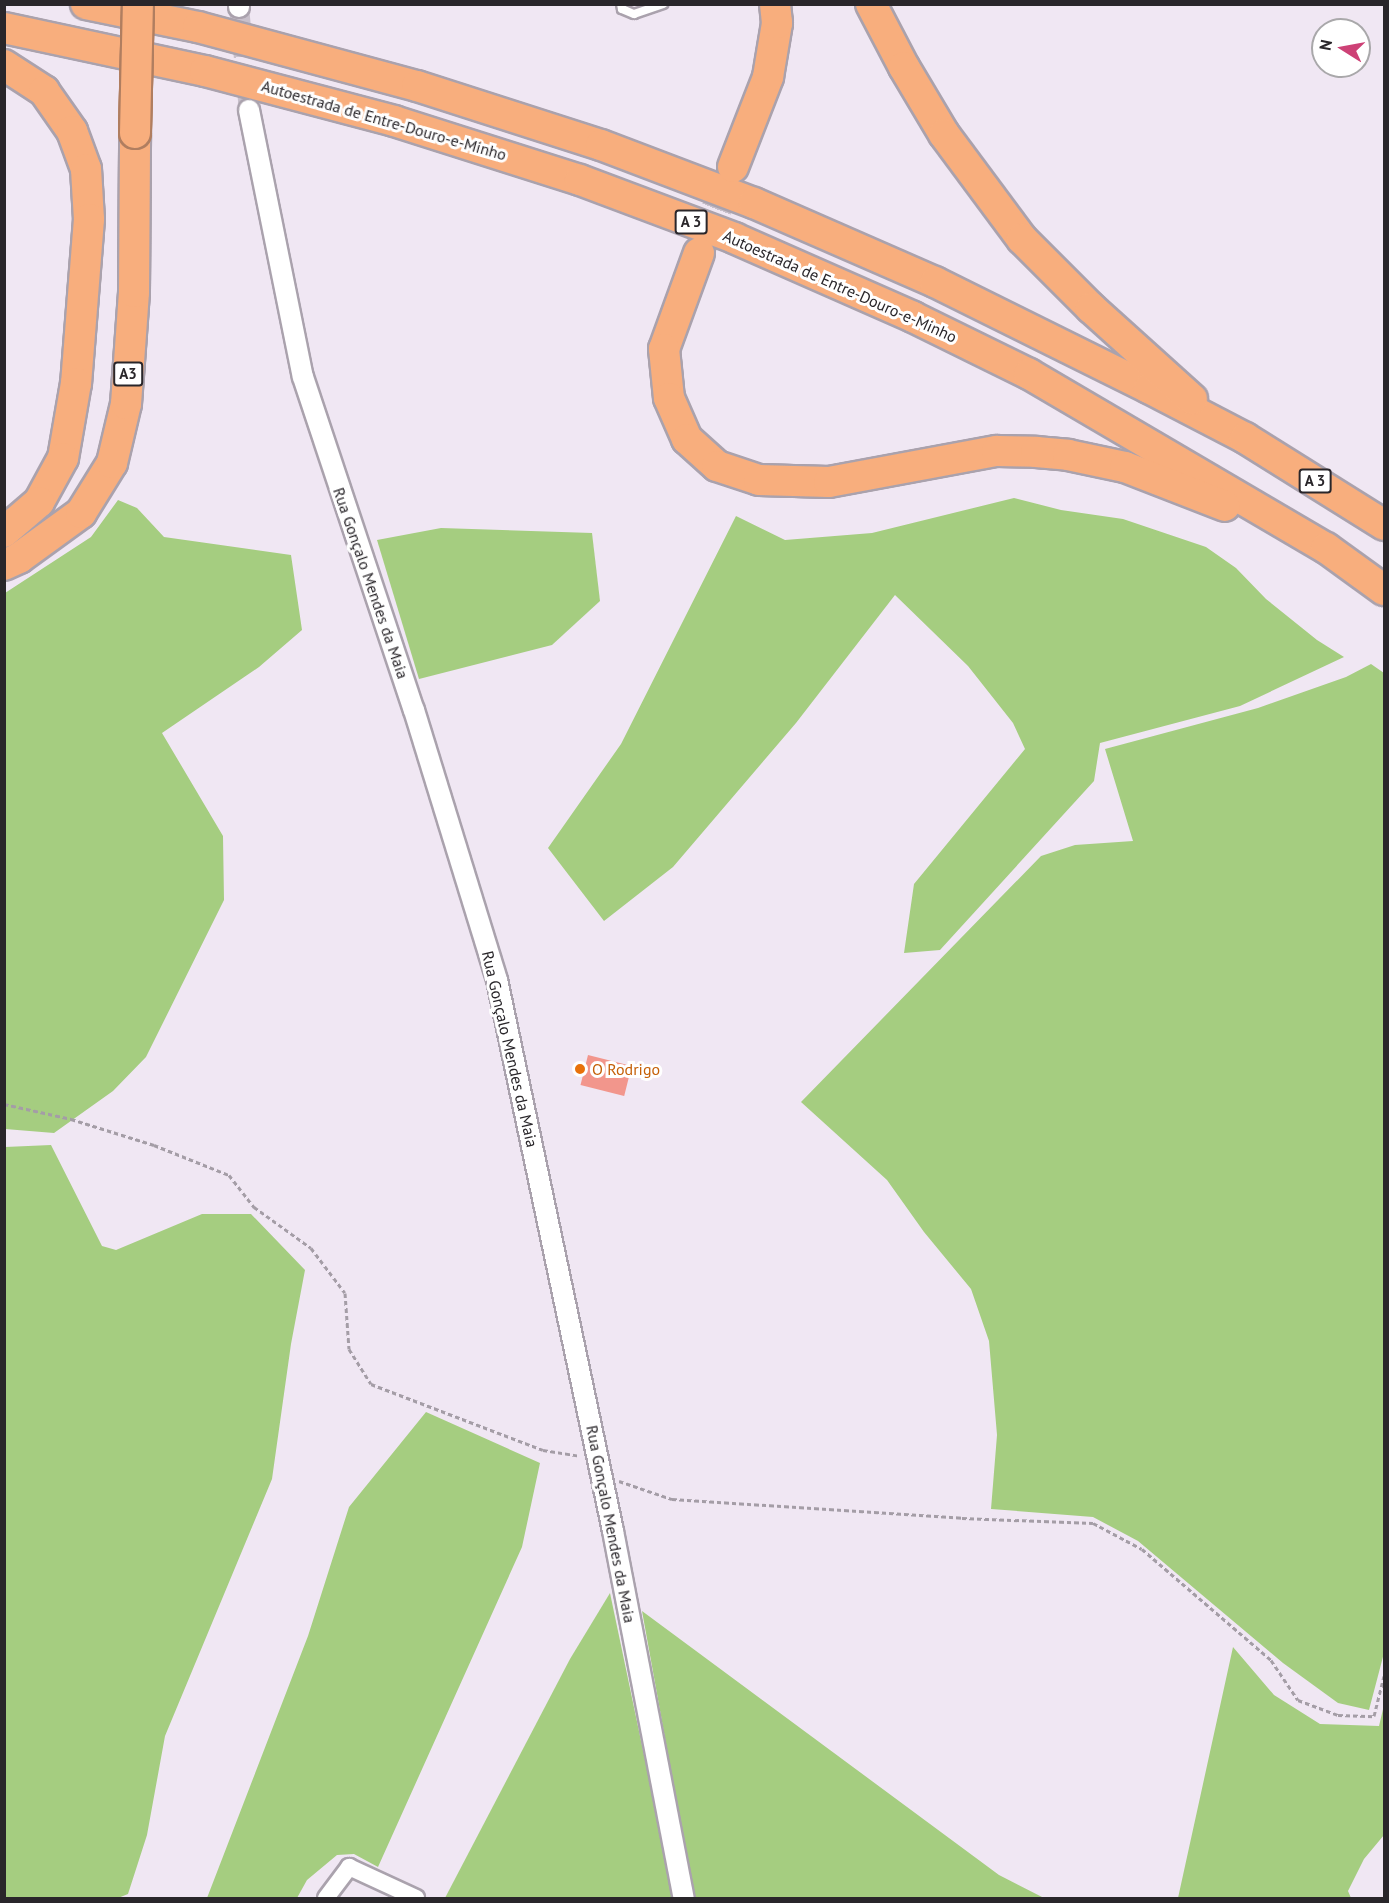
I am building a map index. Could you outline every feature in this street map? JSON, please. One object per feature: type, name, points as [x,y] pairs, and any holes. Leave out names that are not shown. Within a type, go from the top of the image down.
[{"type":"highway","name":"A 3","points":[[87,4],[198,27],[355,68],[541,124],[665,168],[843,241],[935,282],[1245,438],[1384,525]]},
{"type":"highway","name":"A3","points":[[4,565],[19,558],[81,513],[112,463],[126,404],[134,292],[138,4]]},
{"type":"highway","points":[[733,167],[768,77],[777,23],[775,4]]},
{"type":"highway","points":[[871,4],[904,67],[944,134],[1022,239],[1180,389],[1245,438]]},
{"type":"highway","name":"Autoestrada de Entre-Douro-e-Minho","points":[[4,28],[205,71],[384,118],[560,173],[734,238],[903,312],[1029,374],[1326,548],[1384,590]]},
{"type":"highway","points":[[4,65],[44,90],[72,131],[86,169],[89,219],[76,383],[63,458],[39,502],[4,532]]},
{"type":"highway","points":[[699,253],[664,349],[669,398],[687,439],[717,466],[759,480],[829,482],[997,451],[1068,455],[1125,467],[1326,548]]},
{"type":"street","name":"Rua Gonçalo Mendes da Maia","points":[[249,110],[303,376],[414,710],[497,980],[600,1468],[684,1899]]},
{"type":"street","points":[[326,1899],[349,1867],[416,1899]]},
{"type":"lane","points":[[621,4],[622,9],[634,14],[663,4]]},
{"type":"path","points":[[4,1104],[71,1119],[154,1145],[229,1175],[254,1207],[311,1248],[345,1293],[349,1349],[371,1384],[543,1450],[600,1468],[672,1499],[962,1518],[1093,1523],[1150,1556],[1271,1660],[1298,1700],[1338,1714],[1374,1716],[1384,1676]]},
{"type":"green space","points":[[1014,498],[1061,510],[1123,519],[1206,547],[1236,568],[1266,599],[1317,640],[1344,657],[1240,706],[1100,743],[1094,781],[940,950],[904,953],[914,884],[1025,749],[1013,723],[968,666],[895,595],[796,723],[673,867],[604,921],[548,848],[621,744],[736,516],[785,540],[872,533]]},
{"type":"green space","points":[[118,500],[137,508],[164,537],[291,555],[302,630],[259,667],[162,733],[223,836],[224,900],[146,1057],[113,1091],[54,1133],[5,1129],[5,593],[91,537]]},
{"type":"green space","points":[[441,528],[592,533],[600,601],[552,645],[419,679],[377,540]]},
{"type":"green space","points":[[1371,664],[1384,673],[1384,1653],[1369,1710],[1338,1703],[1283,1663],[1138,1541],[1093,1517],[991,1509],[997,1435],[989,1341],[971,1289],[924,1232],[887,1180],[801,1102],[1041,856],[1075,845],[1133,841],[1105,749],[1258,708],[1346,677]]},
{"type":"green space","points":[[51,1145],[102,1246],[116,1250],[202,1214],[251,1214],[305,1270],[291,1344],[272,1479],[165,1736],[147,1835],[128,1894],[118,1898],[5,1898],[5,1147]]},
{"type":"green space","points":[[426,1412],[540,1463],[522,1547],[378,1867],[354,1854],[337,1855],[307,1880],[297,1898],[207,1898],[308,1636],[349,1507]]},
{"type":"green space","points":[[610,1593],[674,1898],[445,1898],[570,1659]]},
{"type":"green space","points":[[642,1611],[999,1875],[1044,1898],[694,1898]]},
{"type":"green space","points":[[1233,1647],[1274,1695],[1320,1724],[1379,1726],[1384,1705],[1384,1835],[1364,1859],[1348,1891],[1351,1898],[1178,1898]]},
{"type":"building","points":[[588,1055],[632,1066],[624,1096],[581,1085]]},
{"type":"tunnel","points":[[239,7],[249,110]]},
{"type":"tunnel","points":[[700,251],[733,167]]},
{"type":"place","name":"O Rodrigo","points":[[580,1069]]}]
